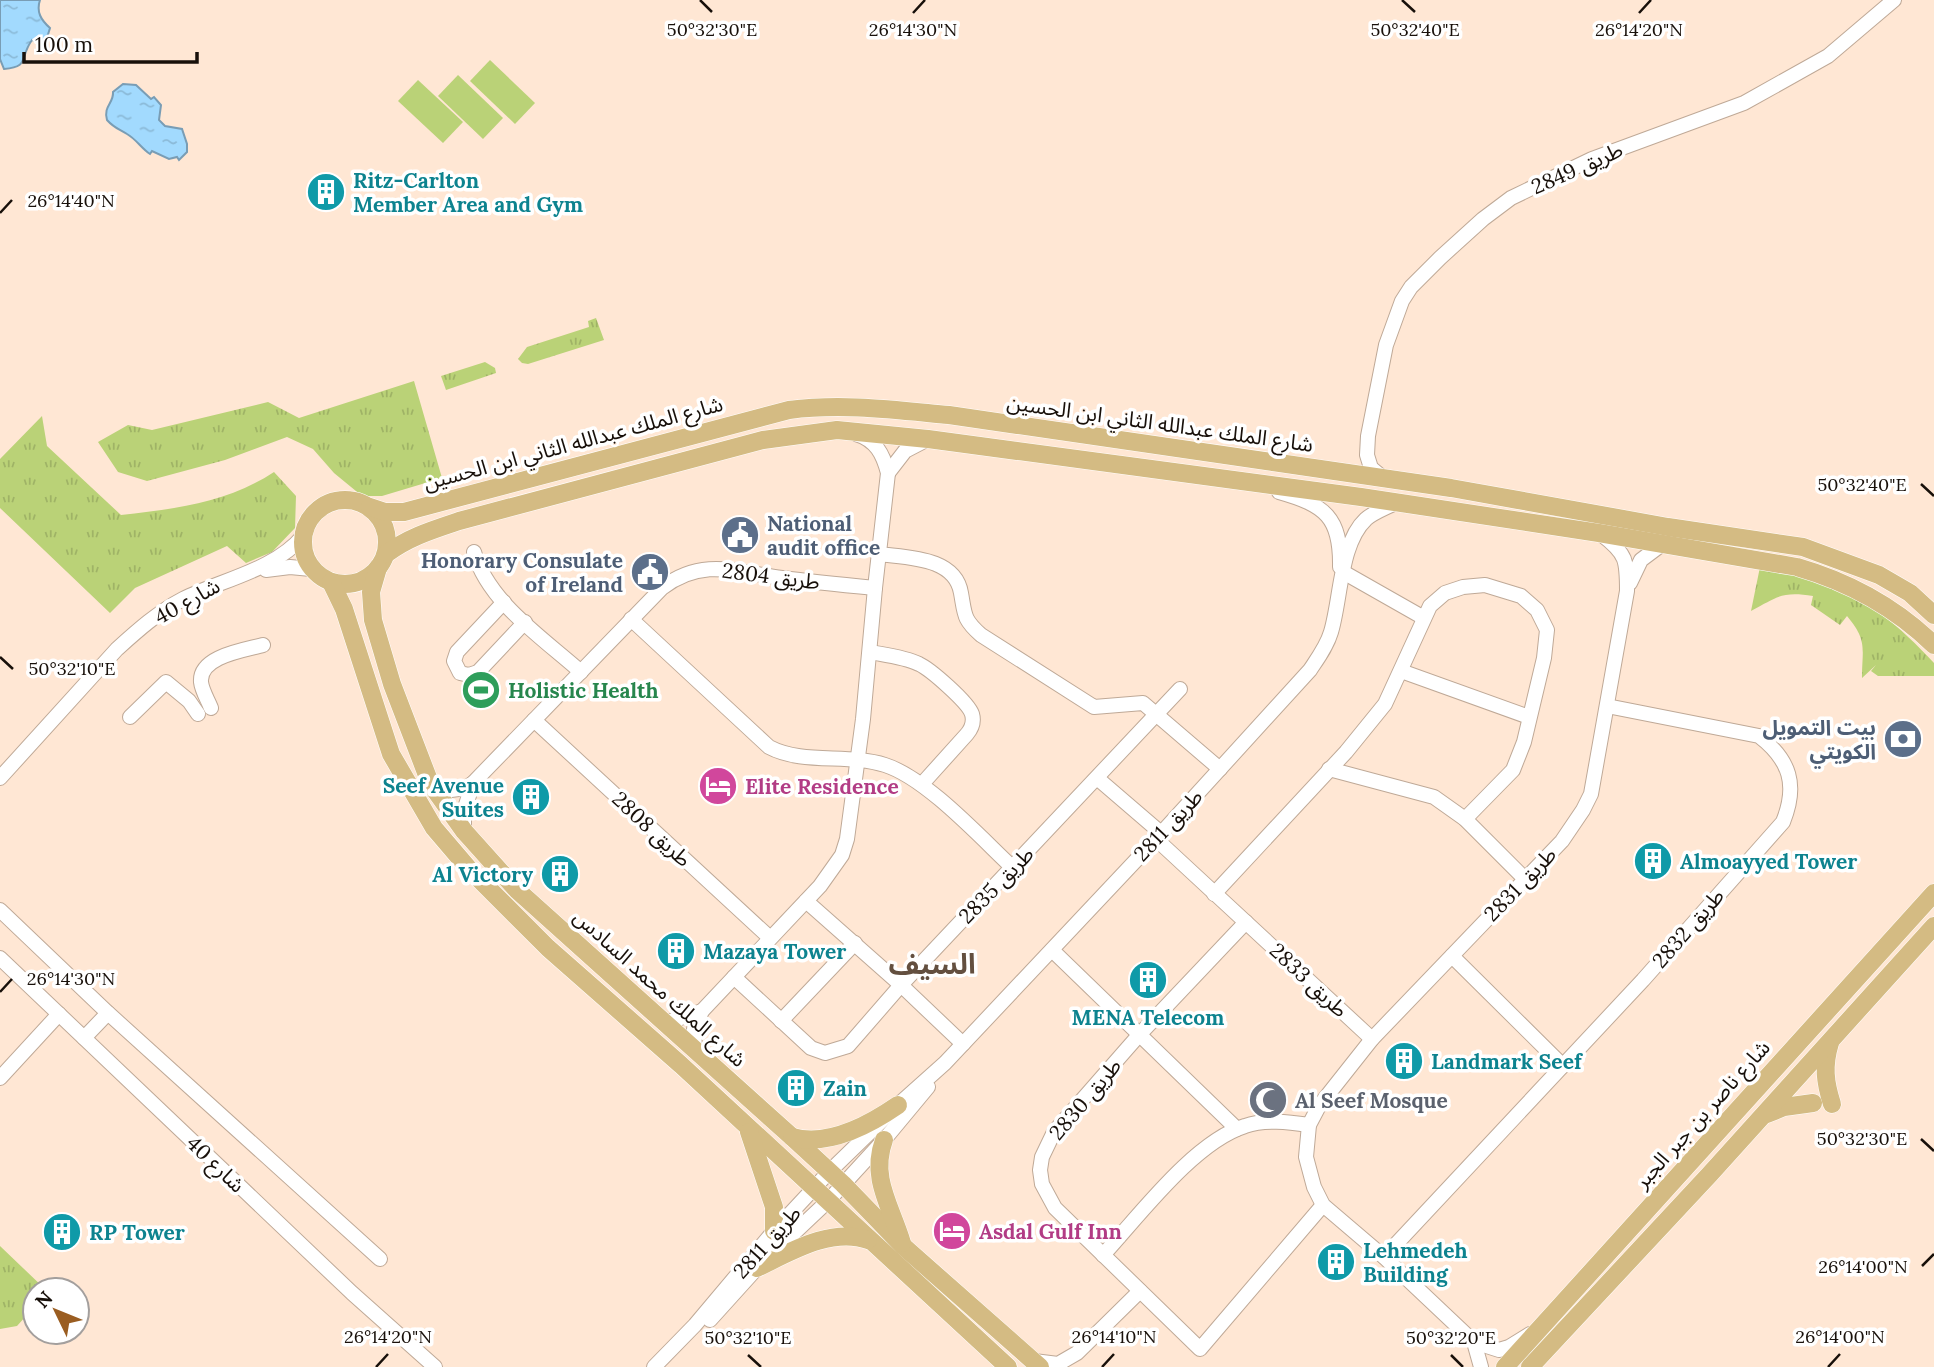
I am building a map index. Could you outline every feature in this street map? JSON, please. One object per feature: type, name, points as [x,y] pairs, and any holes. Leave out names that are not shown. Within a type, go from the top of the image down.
[{"type":"main road","name":"شارع الملك عبدالله الثاني ابن الحسين","points":[[370,507],[385,512],[404,512],[789,410],[869,407],[949,415],[1383,478],[1802,547],[1879,575],[1910,593],[1934,615]]},
{"type":"main road","points":[[382,561],[387,544],[383,523],[370,507],[351,499],[326,503],[308,520],[303,536],[304,557],[311,569],[331,582],[343,585],[356,583],[369,578],[382,561],[403,542],[459,521],[763,440],[837,430],[928,439],[1395,503],[1599,533],[1797,567],[1823,574],[1882,603],[1934,645]]},
{"type":"main road","name":"شارع الملك محمد السادس","points":[[382,561],[371,592],[373,621],[392,684],[436,792],[464,831],[517,890],[792,1137],[903,1246],[1037,1364]]},
{"type":"main road","name":"شارع الملك محمد السادس","points":[[331,582],[344,609],[391,754],[434,828],[469,869],[548,948],[681,1065],[1008,1367]]},
{"type":"main road","name":"شارع ناصر بن جبر الجبر","points":[[1505,1367],[1934,893]]},
{"type":"main road","points":[[1530,1367],[1934,926]]},
{"type":"main road","points":[[1831,1041],[1825,1068],[1825,1083],[1832,1104]]},
{"type":"main road","points":[[1758,1120],[1784,1107],[1813,1103]]},
{"type":"main road","points":[[792,1137],[803,1140],[846,1133],[879,1118],[898,1105]]},
{"type":"main road","points":[[748,1128],[774,1207],[774,1231]]},
{"type":"main road","points":[[884,1140],[878,1155],[880,1183],[895,1217],[903,1246]]},
{"type":"main road","points":[[757,1268],[811,1244],[837,1236],[854,1235],[870,1240]]},
{"type":"street","name":"طريق 2849","points":[[1383,478],[1367,462],[1368,436],[1386,345],[1402,301],[1411,287],[1440,258],[1511,198],[1592,159],[1744,103],[1828,56],[1894,0]]},
{"type":"street","points":[[695,1049],[695,1029],[702,1012],[806,901],[842,855],[847,839],[888,473],[884,457],[876,445],[867,438],[837,430]]},
{"type":"street","name":"طريق 2849","points":[[1342,473],[1356,463],[1368,436]]},
{"type":"street","points":[[888,473],[905,451],[928,439]]},
{"type":"street","name":"طريق 2811","points":[[1239,482],[1296,497],[1330,517],[1337,532],[1342,579]]},
{"type":"street","name":"طريق 2811","points":[[665,1367],[757,1268],[898,1105],[963,1044],[1310,670],[1331,632],[1354,534],[1367,518],[1395,503]]},
{"type":"street","name":"طريق 2831","points":[[1599,533],[1619,547],[1625,557],[1627,591]]},
{"type":"street","name":"شارع 40","points":[[0,778],[117,649],[138,630],[181,600],[275,560],[290,550],[303,536]]},
{"type":"street","name":"طريق 2831","points":[[1474,1342],[1384,1257],[1323,1205],[1314,1187],[1306,1157],[1309,1125],[1319,1106],[1372,1039],[1562,841],[1591,794],[1627,591],[1641,560],[1661,544]]},
{"type":"street","points":[[474,552],[485,580],[503,602],[581,672]]},
{"type":"street","points":[[879,554],[918,559],[945,568],[956,578],[961,590],[967,623],[981,635],[1034,667],[1079,700],[1094,707],[1143,704],[1157,713],[1220,769]]},
{"type":"street","name":"شارع 40","points":[[230,578],[279,568],[311,569]]},
{"type":"street","name":"طريق 2804","points":[[473,783],[669,582],[694,571],[720,568],[874,588]]},
{"type":"street","points":[[1342,579],[1424,618]]},
{"type":"street","points":[[1214,894],[1346,752],[1385,704],[1430,606],[1445,593],[1463,587],[1485,585],[1521,596],[1537,610],[1547,630],[1544,657],[1524,742],[1513,770],[1465,819]]},
{"type":"street","points":[[503,602],[457,652],[454,661],[460,673],[469,676],[478,672],[525,622]]},
{"type":"street","points":[[631,619],[769,747],[788,754],[884,764],[922,784],[1013,868]]},
{"type":"street","points":[[130,717],[166,682],[205,711],[201,678],[208,667],[220,657],[263,645]]},
{"type":"street","points":[[870,652],[910,660],[923,666],[965,704],[972,715],[971,729],[922,784]]},
{"type":"street","points":[[1401,671],[1528,717]]},
{"type":"street","name":"طريق 2835","points":[[734,977],[811,1048],[825,1053],[848,1046],[901,985],[1180,689]]},
{"type":"street","name":"طريق 2832","points":[[1384,1257],[1563,1066],[1783,822],[1789,807],[1791,790],[1786,766],[1769,743],[1759,736],[1607,706]]},
{"type":"street","name":"طريق 2808","points":[[534,720],[770,938]]},
{"type":"street","points":[[1346,752],[1351,763],[1365,779]]},
{"type":"street","points":[[1329,769],[1434,797],[1465,819],[1525,879]]},
{"type":"street","name":"طريق 2833","points":[[1097,778],[1214,894],[1372,1039]]},
{"type":"street","points":[[436,792],[466,789],[473,783]]},
{"type":"street","points":[[464,831],[464,811],[473,783]]},
{"type":"street","points":[[806,901],[963,1044]]},
{"type":"street","name":"شارع 40","points":[[0,910],[108,1013],[380,1259]]},
{"type":"street","points":[[1139,1035],[1246,922]]},
{"type":"street","points":[[781,1021],[855,943]]},
{"type":"street","points":[[1052,950],[1237,1129]]},
{"type":"street","points":[[1452,956],[1563,1066]]},
{"type":"street","name":"شارع 40","points":[[0,958],[352,1293],[435,1367]]},
{"type":"street","points":[[665,1023],[702,1012]]},
{"type":"street","points":[[84,1038],[108,1013]]},
{"type":"street","points":[[0,1078],[59,1014]]},
{"type":"street","name":"طريق 2830","points":[[1139,1035],[1054,1132],[1042,1157],[1042,1184],[1047,1197],[1072,1226],[1200,1349],[1323,1205]]},
{"type":"street","name":"طريق 2811","points":[[836,1178],[884,1140],[945,1063]]},
{"type":"street","points":[[1103,1255],[1189,1161],[1227,1133],[1265,1122],[1309,1125]]},
{"type":"street","name":"طريق 2811","points":[[654,1367],[695,1325],[774,1231],[821,1195]]},
{"type":"street","points":[[1037,1364],[1058,1364],[1074,1360],[1140,1291]]},
{"type":"street","points":[[1474,1342],[1499,1350],[1540,1328]]},
{"type":"street","points":[[1474,1342],[1481,1367]]},
{"type":"green space","points":[[490,60],[535,103],[515,124],[470,81]]},
{"type":"green space","points":[[458,75],[503,118],[483,139],[438,96]]},
{"type":"green space","points":[[418,80],[463,122],[443,143],[398,101]]},
{"type":"green space","points":[[596,318],[604,340],[528,364],[518,359],[527,347],[589,327],[588,321]]},
{"type":"green space","points":[[485,362],[495,368],[496,373],[446,390],[441,376]]},
{"type":"green space","points":[[414,381],[442,478],[382,496],[362,496],[334,473],[313,449],[287,437],[225,460],[147,481],[118,472],[98,442],[128,425],[152,430],[268,402],[299,418]]},
{"type":"green space","points":[[42,416],[47,446],[121,515],[181,507],[219,498],[256,483],[274,472],[296,496],[295,528],[272,552],[246,563],[227,546],[135,588],[110,613],[0,508],[0,459]]},
{"type":"green space","points":[[1760,567],[1814,578],[1864,602],[1894,624],[1934,663],[1934,676],[1878,676],[1871,671],[1876,665],[1862,678],[1862,645],[1854,625],[1847,616],[1840,625],[1811,605],[1813,596],[1780,596],[1751,611]]},
{"type":"green space","points":[[0,1246],[31,1276],[21,1276],[21,1322],[17,1326],[0,1329]]},
{"type":"water","points":[[0,0],[40,0],[40,16],[50,28],[45,44],[32,40],[21,64],[4,69],[0,59]]},
{"type":"water","points":[[123,84],[136,85],[151,99],[154,97],[161,105],[159,120],[165,126],[182,129],[187,152],[179,160],[177,157],[169,159],[152,151],[150,154],[107,120],[106,111],[113,92]]},
{"type":"place","name":"Ritz-Carlton Member Area and Gym","points":[[326,192]]},
{"type":"place","name":"National audit office","points":[[740,535]]},
{"type":"place","name":"Honorary Consulate of Ireland","points":[[650,572]]},
{"type":"place","name":"Holistic Health","points":[[481,690]]},
{"type":"place","name":"بيت التمويل الكويتي","points":[[1903,739]]},
{"type":"place","name":"Elite Residence","points":[[718,786]]},
{"type":"place","name":"Seef Avenue Suites","points":[[531,797]]},
{"type":"place","name":"Almoayyed Tower","points":[[1653,861]]},
{"type":"place","name":"Al Victory","points":[[560,874]]},
{"type":"place","name":"Mazaya Tower","points":[[676,951]]},
{"type":"place","name":"MENA Telecom","points":[[1148,980]]},
{"type":"place","name":"Landmark Seef","points":[[1404,1061]]},
{"type":"place","name":"Zain","points":[[796,1088]]},
{"type":"place","name":"Al Seef Mosque","points":[[1268,1100]]},
{"type":"place","name":"Asdal Gulf Inn","points":[[952,1231]]},
{"type":"place","name":"RP Tower","points":[[62,1232]]},
{"type":"place","name":"Lehmedeh Building","points":[[1336,1262]]},
{"type":"district","name":"السيف","points":[[932,964]]}]
